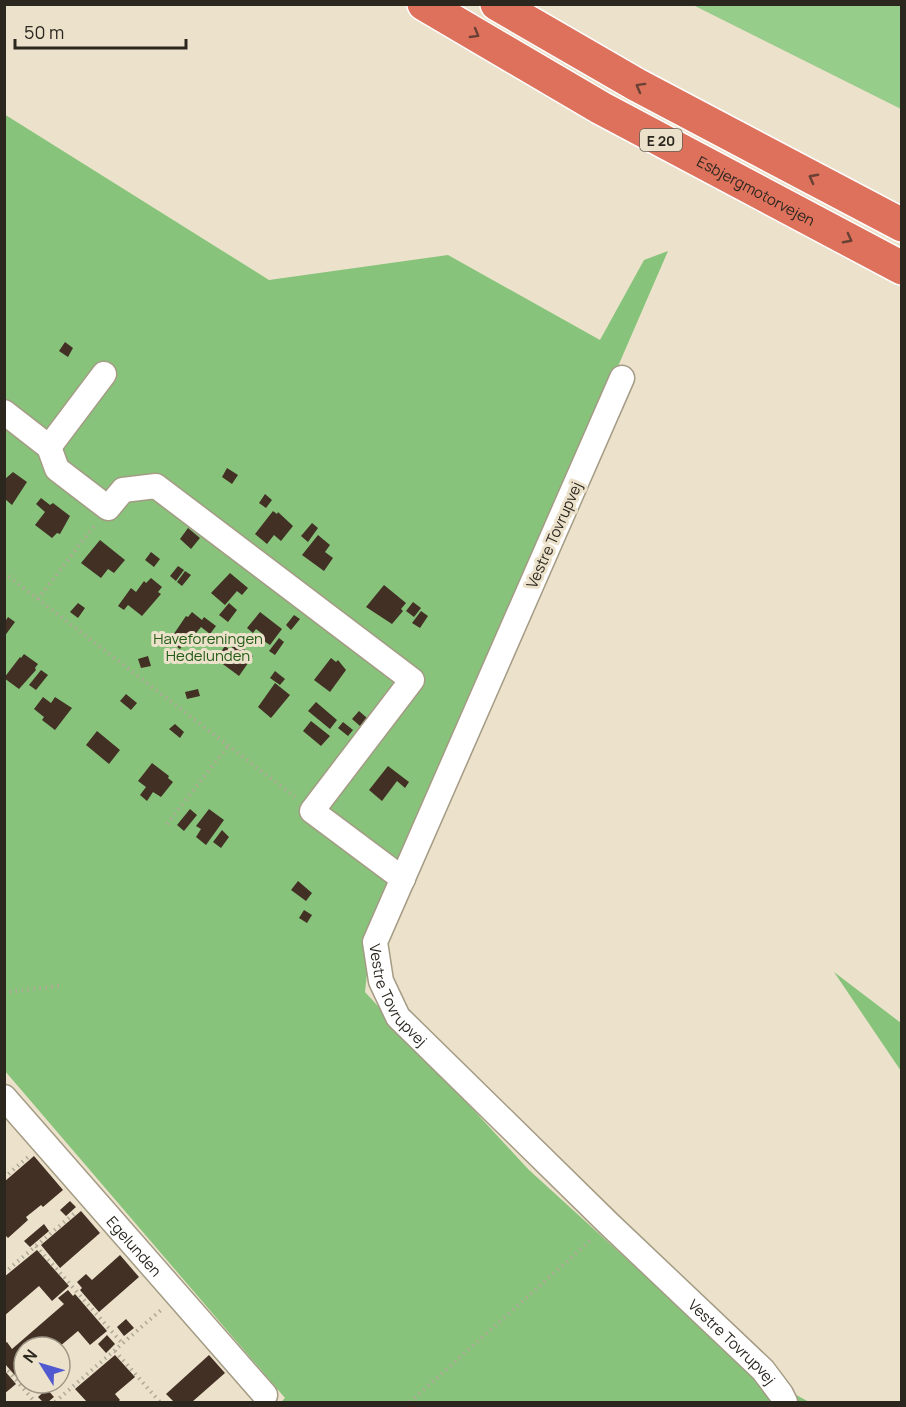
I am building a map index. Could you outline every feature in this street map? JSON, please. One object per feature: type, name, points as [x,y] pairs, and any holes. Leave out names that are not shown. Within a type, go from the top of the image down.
[{"type":"highway","name":"Esbjergmotorvejen","points":[[424,4],[601,108],[902,268]]},
{"type":"highway","name":"E 20","points":[[497,4],[637,85],[902,225]]},
{"type":"street","points":[[49,447],[104,374]]},
{"type":"street","name":"Vestre Tovrupvej","points":[[622,378],[375,942],[381,981],[398,1017],[609,1224],[763,1370],[781,1394],[784,1402]]},
{"type":"street","points":[[4,412],[49,447],[57,469],[108,508],[123,490],[156,486],[412,680],[312,810],[403,879]]},
{"type":"street","name":"Egelunden","points":[[4,1097],[265,1395]]},
{"type":"path","points":[[38,599],[108,508]]},
{"type":"path","points":[[4,573],[312,810]]},
{"type":"path","points":[[167,824],[228,746]]},
{"type":"path","points":[[4,994],[59,986]]},
{"type":"path","points":[[4,1178],[45,1143]]},
{"type":"path","points":[[4,1273],[92,1197]]},
{"type":"path","points":[[410,1402],[609,1224]]},
{"type":"path","points":[[36,1246],[123,1344]]},
{"type":"path","points":[[55,1402],[178,1296]]},
{"type":"path","points":[[115,1351],[160,1402]]},
{"type":"path","points":[[4,1366],[35,1402]]},
{"type":"green space","points":[[693,5],[901,5],[901,109]]},
{"type":"green space","name":"Haveforeningen Hedelunden","points":[[4,114],[269,280],[448,255],[600,340],[644,260],[668,251],[371,936],[365,992],[528,1169],[744,1366],[809,1402],[281,1402],[285,1398],[5,1071]]},
{"type":"green space","points":[[834,972],[901,1023],[901,1071]]},
{"type":"building","points":[[65,342],[73,348],[68,357],[59,351]]},
{"type":"building","points":[[227,468],[238,475],[232,484],[222,477]]},
{"type":"building","points":[[13,472],[27,482],[12,505],[5,499],[5,479]]},
{"type":"building","points":[[265,494],[272,500],[266,508],[259,503]]},
{"type":"building","points":[[41,498],[50,505],[53,503],[70,516],[60,534],[57,533],[52,538],[35,525],[45,512],[36,504]]},
{"type":"building","points":[[273,511],[277,514],[278,512],[293,526],[281,541],[274,535],[267,544],[255,534]]},
{"type":"building","points":[[312,523],[318,528],[308,542],[301,536]]},
{"type":"building","points":[[188,528],[200,538],[191,549],[180,539]]},
{"type":"building","points":[[318,535],[330,545],[325,552],[333,558],[324,571],[302,555]]},
{"type":"building","points":[[100,540],[125,560],[114,573],[108,569],[101,578],[81,563]]},
{"type":"building","points":[[151,552],[160,559],[154,567],[145,560]]},
{"type":"building","points":[[178,566],[184,570],[176,581],[170,576]]},
{"type":"building","points":[[185,571],[191,575],[182,586],[177,582]]},
{"type":"building","points":[[230,573],[248,588],[242,595],[237,591],[225,605],[211,593]]},
{"type":"building","points":[[151,578],[162,587],[158,592],[161,594],[142,616],[128,605],[124,610],[118,606],[131,588],[136,592],[144,581],[146,583]]},
{"type":"building","points":[[384,585],[406,603],[401,609],[403,611],[392,624],[366,607]]},
{"type":"building","points":[[413,602],[421,608],[414,617],[406,611]]},
{"type":"building","points":[[78,603],[85,608],[78,618],[70,612]]},
{"type":"building","points":[[229,603],[237,610],[228,622],[219,615]]},
{"type":"building","points":[[421,611],[428,616],[420,628],[412,623]]},
{"type":"building","points":[[192,612],[202,620],[204,617],[216,626],[210,634],[201,627],[180,649],[169,641],[186,616],[188,617]]},
{"type":"building","points":[[260,612],[282,629],[270,645],[261,639],[264,635],[256,629],[253,633],[247,628]]},
{"type":"building","points":[[294,615],[300,619],[291,630],[286,625]]},
{"type":"building","points":[[8,617],[15,622],[4,637],[4,623]]},
{"type":"building","points":[[279,638],[284,642],[275,655],[269,651]]},
{"type":"building","points":[[236,643],[253,656],[239,676],[216,659],[225,646],[230,650]]},
{"type":"building","points":[[24,654],[38,664],[36,670],[19,689],[4,678]]},
{"type":"building","points":[[148,656],[151,666],[141,668],[138,659]]},
{"type":"building","points":[[331,658],[336,662],[338,660],[346,670],[330,692],[314,680]]},
{"type":"building","points":[[41,670],[48,675],[36,690],[29,685]]},
{"type":"building","points":[[275,671],[285,679],[280,685],[270,678]]},
{"type":"building","points":[[275,683],[290,695],[271,718],[258,707]]},
{"type":"building","points":[[198,689],[200,696],[187,699],[185,692]]},
{"type":"building","points":[[126,694],[137,703],[131,710],[120,701]]},
{"type":"building","points":[[43,697],[51,703],[55,697],[72,708],[55,730],[42,720],[44,717],[34,709]]},
{"type":"building","points":[[316,702],[337,720],[330,729],[308,711]]},
{"type":"building","points":[[359,711],[367,718],[360,726],[352,719]]},
{"type":"building","points":[[311,721],[330,736],[321,746],[303,731]]},
{"type":"building","points":[[343,722],[353,730],[348,736],[338,728]]},
{"type":"building","points":[[175,724],[184,732],[180,738],[169,729]]},
{"type":"building","points":[[97,731],[120,750],[109,764],[86,745]]},
{"type":"building","points":[[152,763],[173,782],[161,797],[153,792],[147,801],[140,795],[146,787],[138,781]]},
{"type":"building","points":[[388,766],[409,782],[405,788],[397,781],[382,801],[369,790]]},
{"type":"building","points":[[190,809],[197,815],[184,831],[177,825]]},
{"type":"building","points":[[209,809],[224,820],[206,845],[196,837],[201,829],[196,826]]},
{"type":"building","points":[[222,830],[229,837],[221,848],[213,842]]},
{"type":"building","points":[[298,881],[312,893],[306,901],[291,890]]},
{"type":"building","points":[[304,910],[312,915],[307,923],[299,918]]},
{"type":"building","points":[[34,1156],[63,1190],[43,1207],[41,1205],[26,1217],[28,1220],[8,1238],[4,1237],[4,1182]]},
{"type":"building","points":[[70,1201],[76,1207],[66,1216],[60,1210]]},
{"type":"building","points":[[81,1211],[100,1233],[60,1268],[41,1245]]},
{"type":"building","points":[[44,1224],[49,1231],[30,1247],[24,1241]]},
{"type":"building","points":[[37,1250],[69,1286],[52,1301],[39,1286],[4,1316],[4,1277]]},
{"type":"building","points":[[120,1255],[139,1277],[99,1312],[80,1290],[82,1288],[77,1282],[86,1274],[92,1280]]},
{"type":"building","points":[[68,1290],[73,1296],[75,1294],[107,1331],[90,1345],[78,1331],[72,1336],[28,1335],[64,1304],[58,1298]]},
{"type":"building","points":[[126,1319],[134,1328],[124,1336],[117,1327]]},
{"type":"building","points":[[107,1335],[115,1344],[106,1353],[98,1344]]},
{"type":"building","points":[[7,1342],[12,1349],[12,1372],[4,1363],[4,1344]]},
{"type":"building","points":[[115,1355],[135,1377],[115,1394],[120,1400],[118,1402],[87,1402],[75,1389]]},
{"type":"building","points":[[209,1355],[225,1373],[192,1402],[174,1402],[166,1394]]},
{"type":"building","points":[[4,1370],[12,1379],[12,1387],[4,1394]]},
{"type":"building","points":[[52,1395],[54,1397],[48,1402],[43,1402],[38,1397]]}]
